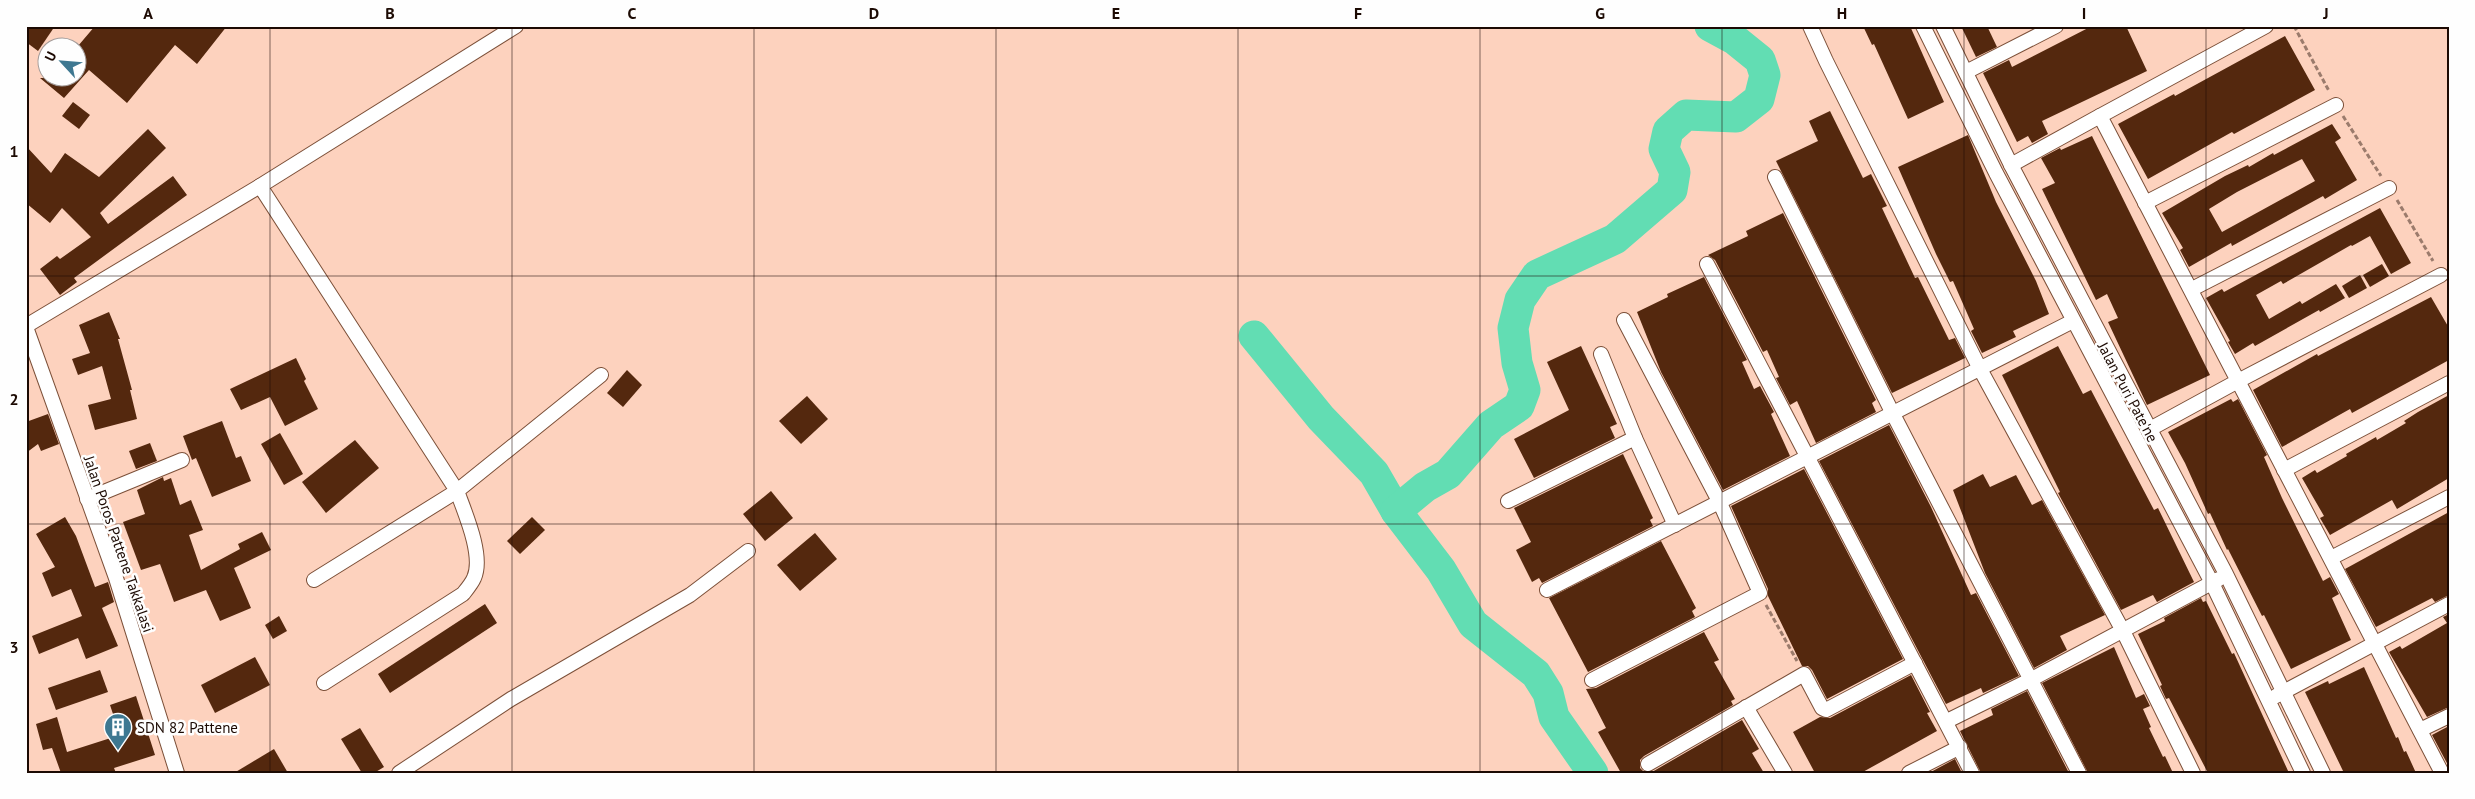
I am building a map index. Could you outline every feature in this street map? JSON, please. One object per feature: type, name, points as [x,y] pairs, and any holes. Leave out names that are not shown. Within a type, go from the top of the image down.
[{"type":"street","points":[[26,327],[260,186],[516,26]]},
{"type":"street","points":[[1810,26],[1980,369],[2123,631],[2193,773]]},
{"type":"street","name":"Jalan Puri Pate'ne","points":[[1923,26],[2072,321],[2212,583],[2303,773]]},
{"type":"street","name":"Jalan Puri Pate'ne","points":[[1943,26],[2011,165],[2226,574],[2323,773]]},
{"type":"street","points":[[1966,72],[2056,26]]},
{"type":"street","points":[[2011,165],[2266,26]]},
{"type":"street","points":[[2145,203],[2336,105]]},
{"type":"street","points":[[2100,116],[2192,289],[2442,773]]},
{"type":"street","points":[[1974,130],[1990,122]]},
{"type":"street","points":[[1775,177],[1893,414],[2079,773]]},
{"type":"street","points":[[260,186],[457,491],[477,561],[474,577],[463,594],[324,683]]},
{"type":"street","points":[[2192,289],[2389,188]]},
{"type":"street","points":[[1707,264],[1947,721],[1972,773]]},
{"type":"street","points":[[2150,429],[2440,275]]},
{"type":"street","points":[[1592,680],[1760,593],[1720,503],[1624,320]]},
{"type":"street","points":[[1547,590],[2072,321]]},
{"type":"street","name":"Jalan Poros Pattene Takkalasi","points":[[26,327],[116,578],[177,773]]},
{"type":"street","points":[[1601,354],[1635,438],[1675,525]]},
{"type":"street","points":[[2100,373],[2116,365]]},
{"type":"street","points":[[314,580],[457,491],[601,375]]},
{"type":"street","points":[[2284,470],[2449,383]]},
{"type":"street","points":[[1508,501],[1635,438]]},
{"type":"street","points":[[87,499],[182,460]]},
{"type":"street","points":[[2331,558],[2449,497]]},
{"type":"street","points":[[399,773],[511,699],[690,595],[748,550]]},
{"type":"street","points":[[1947,721],[2123,631],[2226,574]]},
{"type":"street","points":[[2269,700],[2449,604]]},
{"type":"street","points":[[1648,764],[1804,674],[1822,708],[1826,710],[1915,663]]},
{"type":"street","points":[[1746,708],[1785,773]]},
{"type":"street","points":[[2420,730],[2449,716]]},
{"type":"street","points":[[1909,773],[1960,747]]},
{"type":"path","points":[[2294,26],[2358,143],[2389,188],[2440,275]]},
{"type":"path","points":[[1760,593],[1804,674]]},
{"type":"building","points":[[26,26],[55,26],[47,38],[38,38],[38,51],[26,42]]},
{"type":"building","points":[[95,26],[227,26],[197,64],[175,45],[127,103],[89,70],[88,71],[88,38],[85,38]]},
{"type":"building","points":[[1863,26],[1910,26],[1944,102],[1908,119],[1874,44],[1872,45]]},
{"type":"building","points":[[1961,26],[1987,26],[1997,47],[1976,57]]},
{"type":"building","points":[[2092,26],[2126,26],[2147,71],[2042,121],[2048,134],[2032,143],[2028,136],[2017,142],[1983,73],[2009,60],[2012,67]]},
{"type":"building","points":[[2285,36],[2315,90],[2234,134],[2232,132],[2148,179],[2118,124],[2174,94],[2175,96]]},
{"type":"building","points":[[52,88],[73,88],[64,98]]},
{"type":"building","points":[[73,102],[90,115],[79,129],[62,116]]},
{"type":"building","points":[[1830,111],[1863,178],[1871,174],[1887,206],[1882,208],[1915,278],[1918,277],[1949,340],[1955,338],[1965,358],[1892,393],[1776,161],[1818,141],[1809,121]]},
{"type":"building","points":[[2332,124],[2341,138],[2335,142],[2357,180],[2325,199],[2323,196],[2232,246],[2231,243],[2189,267],[2180,250],[2183,248],[2162,213],[2225,176],[2248,165],[2249,167],[2273,153],[2274,155]],"holes":[[[2302,159],[2315,181],[2222,232],[2209,209],[2237,192]]]},
{"type":"building","points":[[148,129],[166,148],[100,213],[108,224],[173,176],[187,195],[74,278],[77,282],[60,295],[40,269],[57,256],[60,259],[91,237],[62,208],[50,223],[26,203],[26,146],[51,173],[65,153],[99,177]]},
{"type":"building","points":[[1968,135],[1996,202],[2036,281],[2049,314],[2013,331],[2016,337],[1982,353],[1971,331],[1974,329],[1953,281],[1950,282],[1936,254],[1898,167]]},
{"type":"building","points":[[2092,136],[2210,375],[2147,405],[2108,322],[2118,318],[2107,294],[2096,300],[2042,189],[2055,183],[2041,158],[2060,148],[2061,150]]},
{"type":"building","points":[[2380,208],[2411,263],[2391,274],[2370,236],[2283,284],[2281,281],[2256,295],[2269,319],[2300,301],[2302,304],[2336,284],[2345,298],[2320,312],[2319,310],[2255,346],[2253,343],[2235,354],[2228,342],[2230,341],[2206,298],[2222,289],[2224,292]]},
{"type":"building","points":[[1783,213],[1876,400],[1872,403],[1876,412],[1816,443],[1797,401],[1790,405],[1776,378],[1779,377],[1767,350],[1763,352],[1715,260],[1708,255],[1748,236],[1746,231]]},
{"type":"building","points":[[2382,264],[2389,276],[2370,287],[2363,275]]},
{"type":"building","points":[[2360,275],[2367,288],[2349,298],[2342,286]]},
{"type":"building","points":[[1704,277],[1747,360],[1742,362],[1754,389],[1760,386],[1774,412],[1771,414],[1790,456],[1723,490],[1661,372],[1637,312],[1668,297],[1667,294]]},
{"type":"building","points":[[2431,297],[2449,328],[2449,360],[2352,413],[2350,409],[2282,447],[2253,390],[2317,354],[2318,356]]},
{"type":"building","points":[[109,312],[120,339],[118,339],[132,390],[130,390],[137,419],[95,430],[88,405],[111,399],[102,366],[78,375],[72,359],[90,353],[79,325]]},
{"type":"building","points":[[1581,346],[1617,424],[1610,427],[1615,438],[1534,478],[1514,439],[1569,410],[1547,362]]},
{"type":"building","points":[[2058,346],[2083,394],[2091,390],[2154,510],[2158,508],[2194,582],[2157,602],[2153,595],[2121,610],[2058,493],[2060,492],[2002,375]]},
{"type":"building","points":[[296,358],[306,379],[304,381],[318,409],[285,426],[270,397],[241,410],[230,389]]},
{"type":"building","points":[[627,370],[642,385],[623,407],[607,393]]},
{"type":"building","points":[[2449,395],[2449,478],[2397,509],[2392,500],[2330,535],[2320,518],[2324,516],[2302,478],[2315,470],[2317,473],[2376,437],[2377,440],[2406,423],[2404,421],[2418,412]]},
{"type":"building","points":[[807,396],[828,419],[801,444],[779,421]]},
{"type":"building","points":[[2231,399],[2233,402],[2238,399],[2267,455],[2264,457],[2282,498],[2323,581],[2330,577],[2339,594],[2332,598],[2351,640],[2291,669],[2264,615],[2262,616],[2227,550],[2210,513],[2208,514],[2185,463],[2168,432]]},
{"type":"building","points":[[48,414],[59,444],[41,451],[38,444],[26,453],[26,422]]},
{"type":"building","points":[[222,421],[236,458],[241,456],[251,481],[212,497],[196,458],[192,460],[183,436]]},
{"type":"building","points":[[1889,425],[1931,507],[1971,595],[1976,593],[2019,676],[1983,693],[1981,688],[1946,704],[1819,461]]},
{"type":"building","points":[[280,433],[303,474],[284,485],[261,444]]},
{"type":"building","points":[[355,440],[379,468],[326,513],[302,482]]},
{"type":"building","points":[[150,443],[157,461],[136,469],[129,451]]},
{"type":"building","points":[[1623,454],[1653,518],[1650,520],[1653,526],[1542,583],[1539,578],[1532,582],[1516,550],[1531,542],[1514,508]]},
{"type":"building","points":[[1804,469],[1903,659],[1827,699],[1812,670],[1808,666],[1802,666],[1768,596],[1768,589],[1731,506]]},
{"type":"building","points":[[1983,474],[1990,487],[2016,475],[2032,505],[2042,500],[2105,615],[2060,636],[2067,650],[2034,668],[1985,573],[1953,490]]},
{"type":"building","points":[[163,477],[164,481],[171,478],[180,505],[191,500],[203,530],[189,535],[201,570],[240,549],[238,544],[262,532],[271,550],[234,568],[251,608],[220,621],[206,590],[174,602],[160,564],[141,570],[123,522],[145,514],[137,490]]},
{"type":"building","points":[[771,491],[793,518],[765,541],[743,514]]},
{"type":"building","points":[[2449,512],[2449,595],[2435,602],[2432,598],[2376,627],[2345,569]]},
{"type":"building","points":[[65,517],[76,536],[95,587],[108,582],[114,602],[102,608],[118,646],[86,659],[78,638],[39,654],[32,636],[82,616],[71,589],[52,597],[42,573],[55,567],[36,534]]},
{"type":"building","points":[[532,517],[545,530],[520,554],[507,541]]},
{"type":"building","points":[[815,533],[837,559],[800,591],[777,565]]},
{"type":"building","points":[[1661,541],[1696,608],[1692,611],[1695,617],[1588,672],[1549,598]]},
{"type":"building","points":[[2201,598],[2203,602],[2206,601],[2232,654],[2234,653],[2289,773],[2208,773],[2169,698],[2166,699],[2160,686],[2162,685],[2138,634],[2165,621],[2164,618]]},
{"type":"building","points":[[485,604],[497,623],[390,693],[378,674]]},
{"type":"building","points":[[2449,614],[2449,707],[2427,717],[2389,652],[2400,646],[2402,649],[2447,623],[2443,617]]},
{"type":"building","points":[[279,616],[287,631],[273,639],[265,625]]},
{"type":"building","points":[[1704,632],[1719,660],[1714,662],[1735,699],[1731,701],[1733,705],[1644,756],[1640,760],[1640,768],[1644,772],[1652,772],[1742,720],[1759,749],[1752,753],[1764,773],[1621,773],[1598,732],[1606,728],[1586,689],[1596,688]]},
{"type":"building","points":[[2114,647],[2136,698],[2144,694],[2150,706],[2143,709],[2151,727],[2149,728],[2173,773],[2088,773],[2042,683]]},
{"type":"building","points":[[255,657],[270,685],[215,713],[201,685]]},
{"type":"building","points":[[2364,667],[2396,738],[2398,737],[2404,752],[2406,751],[2416,773],[2344,773],[2305,692],[2328,681],[2329,684]]},
{"type":"building","points":[[100,670],[108,692],[56,710],[48,688]]},
{"type":"building","points":[[1911,675],[1930,712],[1927,713],[1937,731],[1861,773],[1815,773],[1793,732],[1820,717],[1830,718]]},
{"type":"building","points":[[2027,691],[2068,771],[1981,773],[1960,731],[1993,715],[1991,709]]},
{"type":"building","points":[[136,696],[155,755],[114,768],[116,773],[61,773],[52,748],[43,750],[36,724],[57,717],[67,752],[120,735],[110,705]]},
{"type":"building","points":[[2449,726],[2449,767],[2432,735]]},
{"type":"building","points":[[360,728],[384,767],[374,773],[362,773],[341,739]]},
{"type":"building","points":[[274,749],[288,773],[234,773]]},
{"type":"building","points":[[1955,759],[1962,773],[1929,773]]},
{"type":"waterway","points":[[1396,511],[1425,487],[1448,474],[1491,425],[1519,406],[1525,390],[1517,363],[1513,328],[1520,300],[1537,275],[1615,239],[1672,190],[1675,172],[1664,149],[1668,131],[1686,115],[1736,117],[1759,99],[1765,75],[1760,60],[1734,39],[1710,26]]},
{"type":"waterway","points":[[1254,336],[1321,418],[1374,473],[1396,511],[1441,570],[1473,624],[1536,674],[1548,693],[1554,717],[1593,773]]},
{"type":"place","name":"SDN 82 Pattene","points":[[118,751]]}]
